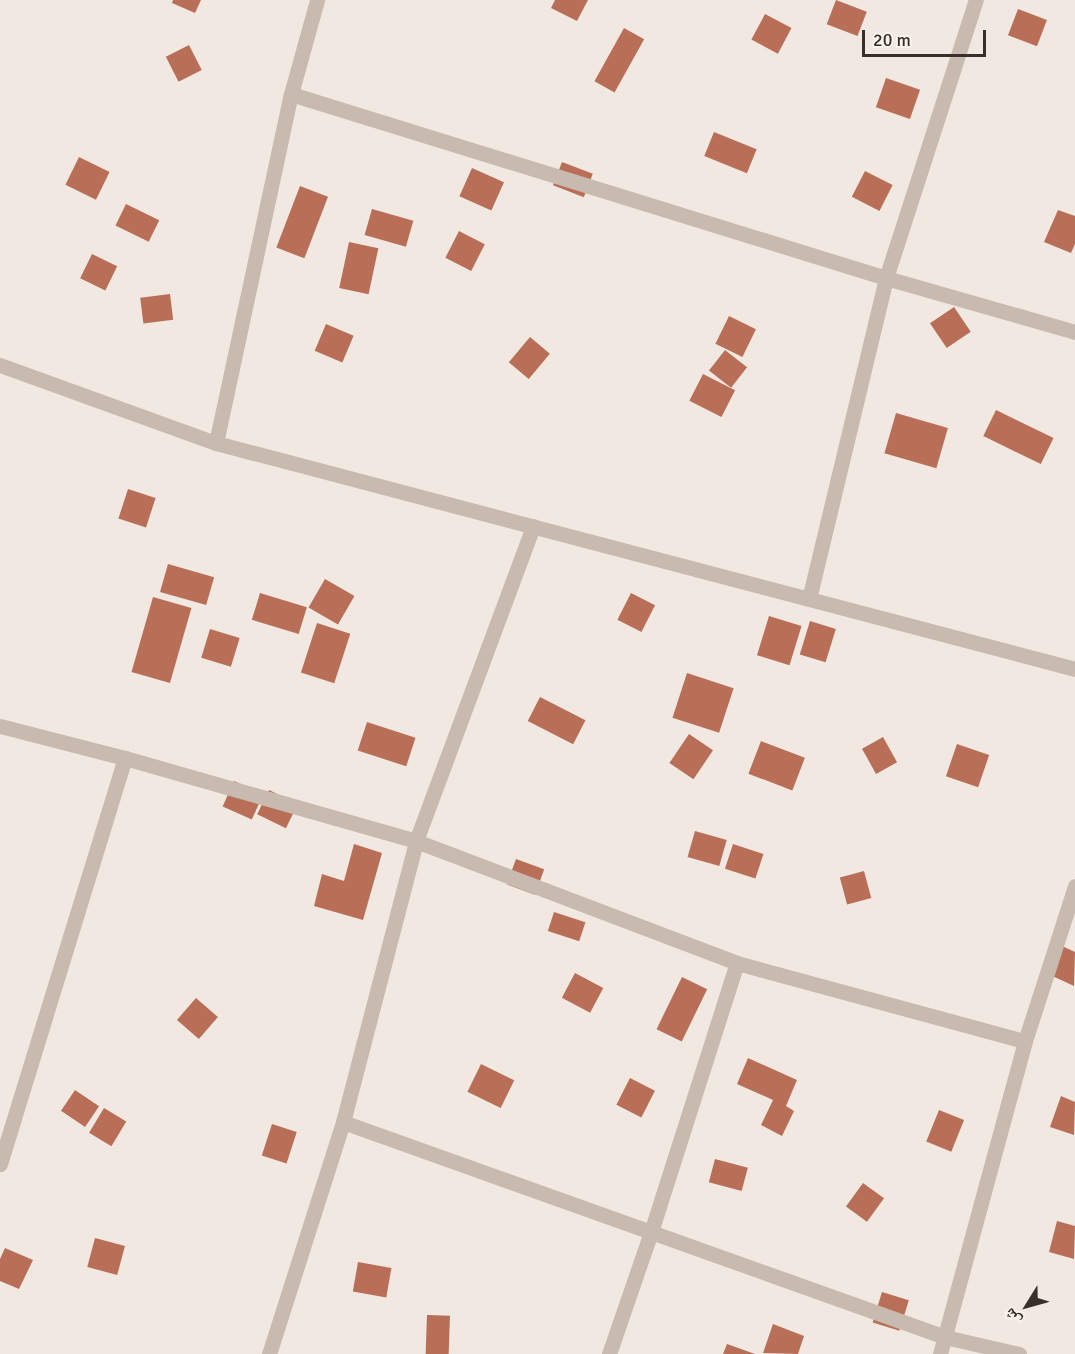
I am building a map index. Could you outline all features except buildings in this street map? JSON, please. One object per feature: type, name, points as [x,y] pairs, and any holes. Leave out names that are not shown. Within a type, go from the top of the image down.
[{"type":"street","points":[[216,443],[291,94],[317,0]]},
{"type":"street","points":[[809,599],[886,278],[976,0]]},
{"type":"street","points":[[291,94],[886,278],[1075,332]]},
{"type":"street","points":[[0,365],[216,443],[1075,669]]},
{"type":"street","points":[[269,1354],[343,1122],[416,841],[533,526]]},
{"type":"street","points":[[0,726],[125,758],[416,841],[737,963],[1024,1041]]},
{"type":"street","points":[[0,1164],[125,758]]},
{"type":"street","points":[[940,1354],[1024,1041],[1075,886]]},
{"type":"street","points":[[609,1354],[651,1232],[737,963]]},
{"type":"street","points":[[343,1122],[945,1337],[1019,1354]]}]
